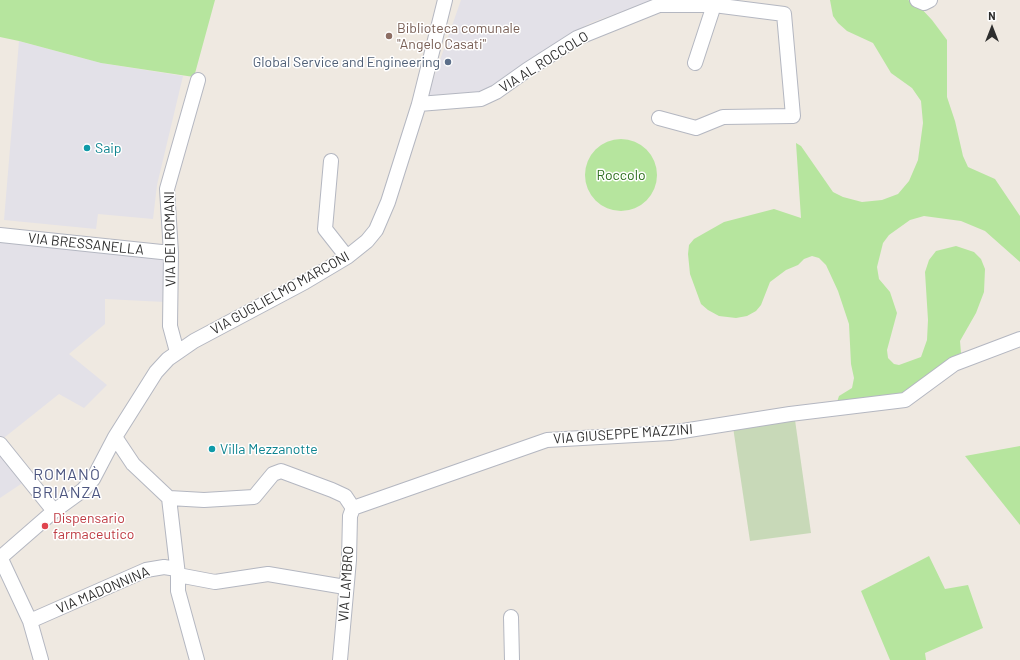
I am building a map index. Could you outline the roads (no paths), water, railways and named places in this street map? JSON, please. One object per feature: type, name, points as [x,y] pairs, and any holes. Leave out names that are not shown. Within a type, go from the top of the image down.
[{"type":"street","name":"VIA GUGLIELMO MARCONI","points":[[0,557],[54,511],[83,490],[93,479],[115,437],[156,372],[177,352],[194,341],[305,282],[347,257],[367,241],[376,230],[388,202],[419,104],[445,0]]},
{"type":"street","name":"VIA AL ROCCOLO","points":[[419,104],[480,99],[496,92],[577,38],[658,5],[714,5],[784,14],[793,116],[723,117],[696,128],[659,118]]},
{"type":"street","points":[[695,63],[714,5]]},
{"type":"street","name":"VIA DEI ROMANI","points":[[177,352],[170,326],[171,252],[167,189],[198,80]]},
{"type":"street","points":[[331,161],[325,229],[347,257]]},
{"type":"street","name":"VIA BRESSANELLA","points":[[0,235],[171,252]]},
{"type":"street","name":"VIA GIUSEPPE MAZZINI","points":[[353,508],[547,440],[670,433],[790,414],[905,400],[954,364],[1020,339]]},
{"type":"street","points":[[115,437],[133,464],[169,498],[178,572],[178,591],[197,660]]},
{"type":"street","points":[[0,444],[54,511]]},
{"type":"street","points":[[169,498],[221,499],[254,497],[273,474],[281,471],[345,496],[353,508]]},
{"type":"street","name":"VIA LAMBRO","points":[[340,660],[345,587],[349,560],[350,516],[353,508]]},
{"type":"street","points":[[0,557],[30,621],[41,660]]},
{"type":"street","name":"VIA MADONNINA","points":[[30,621],[146,570],[164,567],[215,582],[268,574],[345,587]]},
{"type":"street","points":[[511,617],[512,660]]},
{"type":"place","name":"Biblioteca comunale \"Angelo Casati\"","points":[[389,36]]},
{"type":"place","name":"Global Service and Engineering","points":[[448,62]]},
{"type":"place","name":"Saip","points":[[87,148]]},
{"type":"place","name":"Villa Mezzanotte","points":[[212,449]]},
{"type":"place","name":"Dispensario farmaceutico","points":[[45,526]]},
{"type":"district","name":"ROMANÒ BRIANZA","points":[[67,484]]},
{"type":"park label","name":"Roccolo","points":[[621,175]]}]
